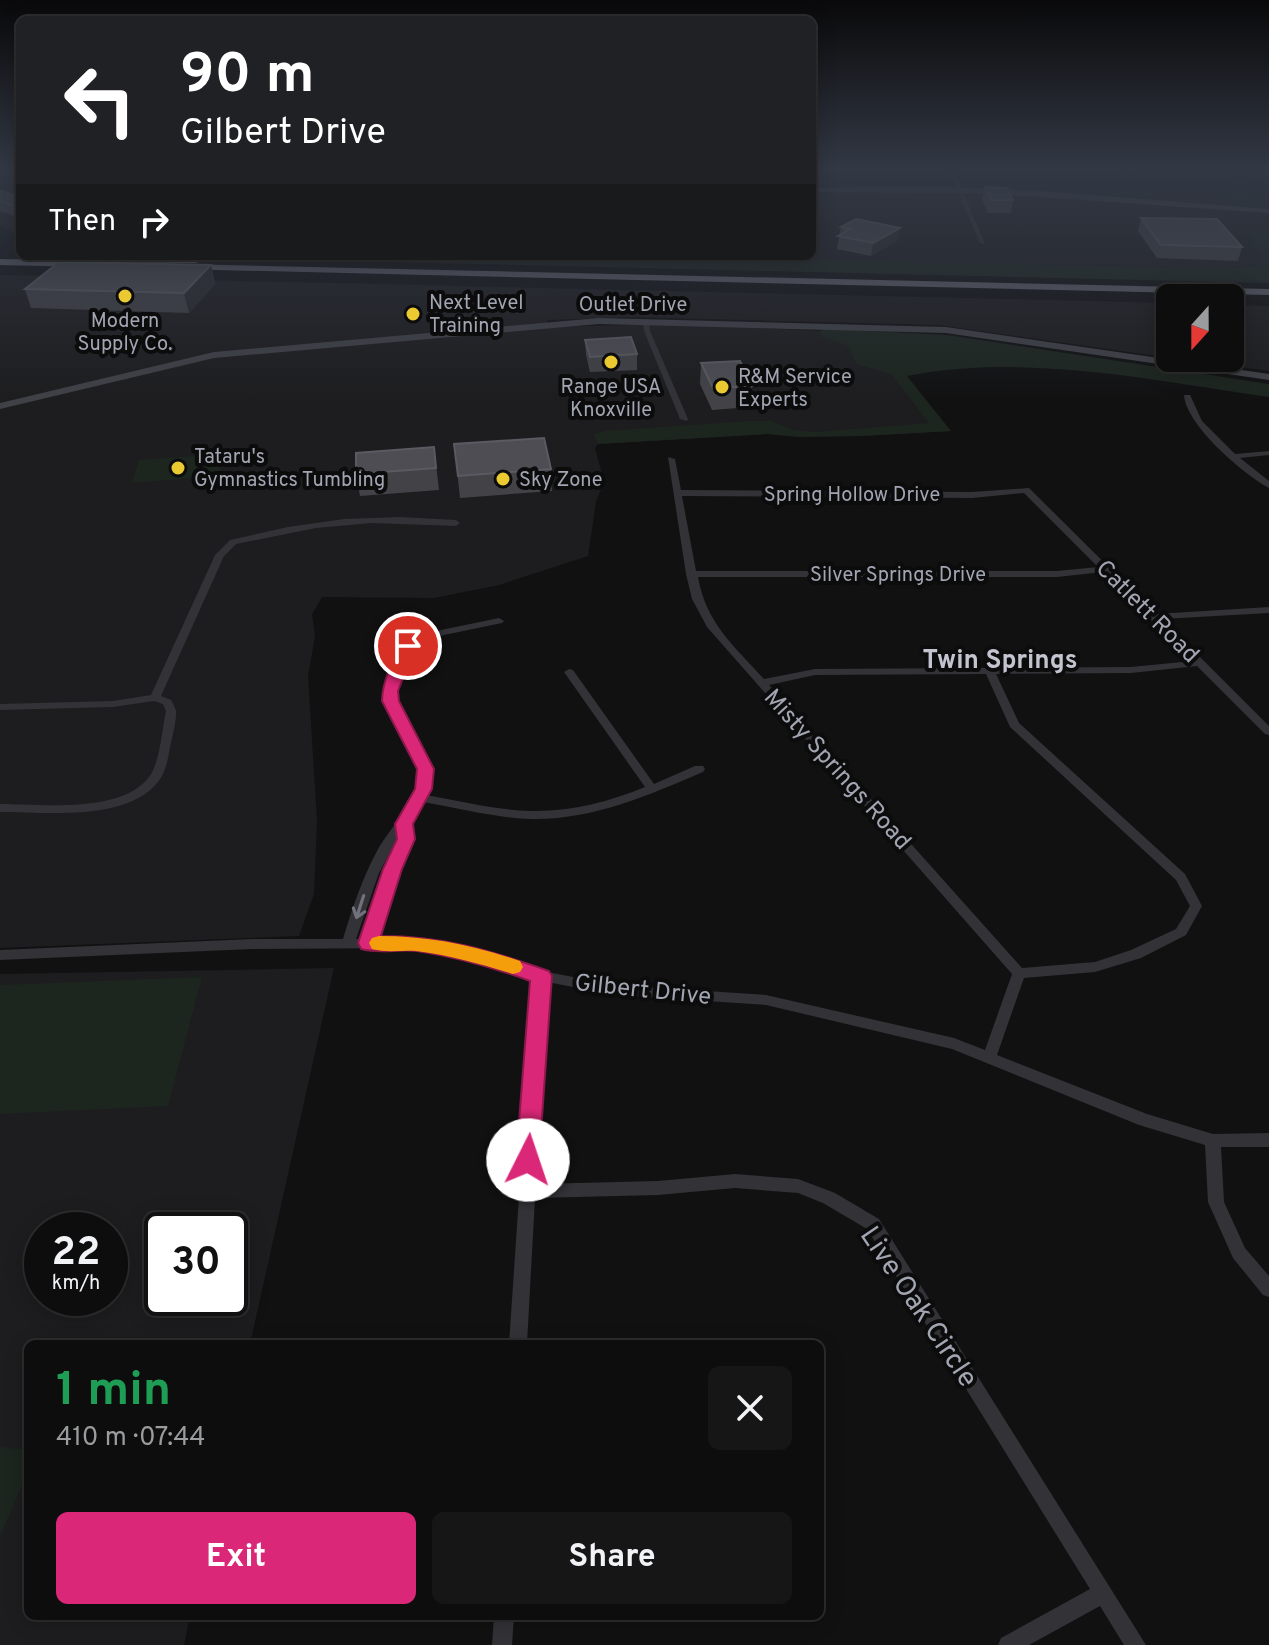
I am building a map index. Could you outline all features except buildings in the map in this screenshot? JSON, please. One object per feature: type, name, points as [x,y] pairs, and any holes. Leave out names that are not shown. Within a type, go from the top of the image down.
[{"type":"highway","points":[[25,260],[229,268],[1269,289]]},
{"type":"highway","points":[[161,260],[1269,289]]},
{"type":"street","name":"Outlet Drive","points":[[0,406],[233,352],[555,323],[646,321],[946,330],[1269,377]]},
{"type":"street","points":[[646,321],[647,331],[684,419]]},
{"type":"street","points":[[1187,397],[1199,424],[1269,485]]},
{"type":"street","points":[[1235,456],[1269,453]]},
{"type":"street","name":"Misty Springs Road","points":[[671,459],[697,599],[712,627],[1019,973]]},
{"type":"street","name":"Spring Hollow Drive","points":[[678,493],[972,495],[1026,490]]},
{"type":"street","name":"Catlett Road","points":[[1026,490],[1269,732]]},
{"type":"street","points":[[155,698],[220,555],[233,542],[364,519],[406,518],[456,523]]},
{"type":"street","name":"Silver Springs Drive","points":[[691,574],[1057,574],[1105,569]]},
{"type":"street","points":[[1153,617],[1269,610]]},
{"type":"street","points":[[348,944],[370,877],[386,846],[404,824],[424,789],[426,769],[390,701],[390,691],[403,653],[424,638],[499,621]]},
{"type":"street","points":[[762,683],[815,672],[1131,670],[1200,663]]},
{"type":"street","points":[[989,670],[1014,725],[1181,877],[1196,906],[1181,932],[1136,954],[1095,967],[1019,973],[989,1058]]},
{"type":"street","points":[[569,672],[652,789]]},
{"type":"street","points":[[0,707],[113,704],[155,698],[167,702],[171,711],[155,777],[142,789],[103,806],[0,808]]},
{"type":"street","points":[[419,798],[546,815],[621,802],[699,769]]},
{"type":"street","points":[[368,943],[392,869],[406,839],[404,824]]},
{"type":"street","name":"Gilbert Drive","points":[[0,955],[252,944],[412,943],[471,952],[541,976],[615,990],[766,1000],[954,1044],[1144,1120],[1213,1141],[1269,1140]]},
{"type":"street","points":[[518,1340],[525,1191],[541,976]]},
{"type":"street","points":[[1213,1141],[1216,1202],[1239,1253],[1269,1289]]},
{"type":"street","name":"Live Oak Circle","points":[[525,1191],[658,1188],[735,1181],[798,1186],[829,1198],[873,1224],[1136,1645]]},
{"type":"street","points":[[1008,1645],[1103,1593]]},
{"type":"street","points":[[502,1645],[504,1620]]},
{"type":"shaded area","points":[[816,246],[1269,246],[1269,274],[676,260],[816,260]]},
{"type":"shaded area","points":[[1269,246],[1269,283],[310,260],[816,260],[1232,269],[1258,265],[1258,258],[1263,258],[1254,247]]},
{"type":"shaded area","points":[[0,275],[1156,303],[1156,356],[938,325],[631,317],[547,320],[550,327],[672,324],[865,333],[951,431],[861,436],[768,434],[598,444],[595,448],[604,481],[596,502],[588,556],[499,585],[434,598],[322,597],[312,614],[315,636],[308,676],[317,821],[314,894],[299,936],[0,948]]},
{"type":"shaded area","points":[[1244,305],[1269,306],[1269,371],[1244,368]]},
{"type":"shaded area","points":[[819,331],[947,335],[1156,367],[1156,372],[1190,372],[1269,384],[1269,397],[1134,377],[1042,368],[952,370],[907,376],[951,431],[861,436],[768,434],[598,444],[594,434],[605,431],[750,421],[771,421],[793,430],[814,432],[929,423],[891,374],[856,364],[849,346],[822,337]]},
{"type":"shaded area","name":"Tataru's Gymnastics Tumbling","points":[[223,454],[219,476],[132,483],[139,460]]},
{"type":"shaded area","points":[[334,968],[251,1340],[24,1340],[24,1620],[189,1620],[184,1645],[0,1645],[0,974]]},
{"type":"shaded area","points":[[202,977],[168,1106],[0,1114],[0,985]]},
{"type":"shaded area","points":[[0,1447],[24,1450],[24,1480],[0,1536]]},
{"type":"slow traffic","points":[[379,943],[412,943],[471,952],[513,967]]},
{"type":"place","name":"Modern Supply Co.","points":[[125,296]]},
{"type":"place","name":"Next Level Training","points":[[413,314]]},
{"type":"place","name":"Range USA Knoxville","points":[[611,362]]},
{"type":"place","name":"R&M Service Experts","points":[[722,387]]},
{"type":"place","name":"Tataru's Gymnastics Tumbling","points":[[178,468]]},
{"type":"place","name":"Sky Zone","points":[[503,479]]},
{"type":"district","name":"Twin Springs","points":[[1000,659]]},
{"type":"route","points":[[408,646],[390,691],[390,701],[426,769],[426,778],[424,789],[404,824],[406,839],[392,869],[368,943],[412,943],[471,952],[541,976],[528,1160]]}]
